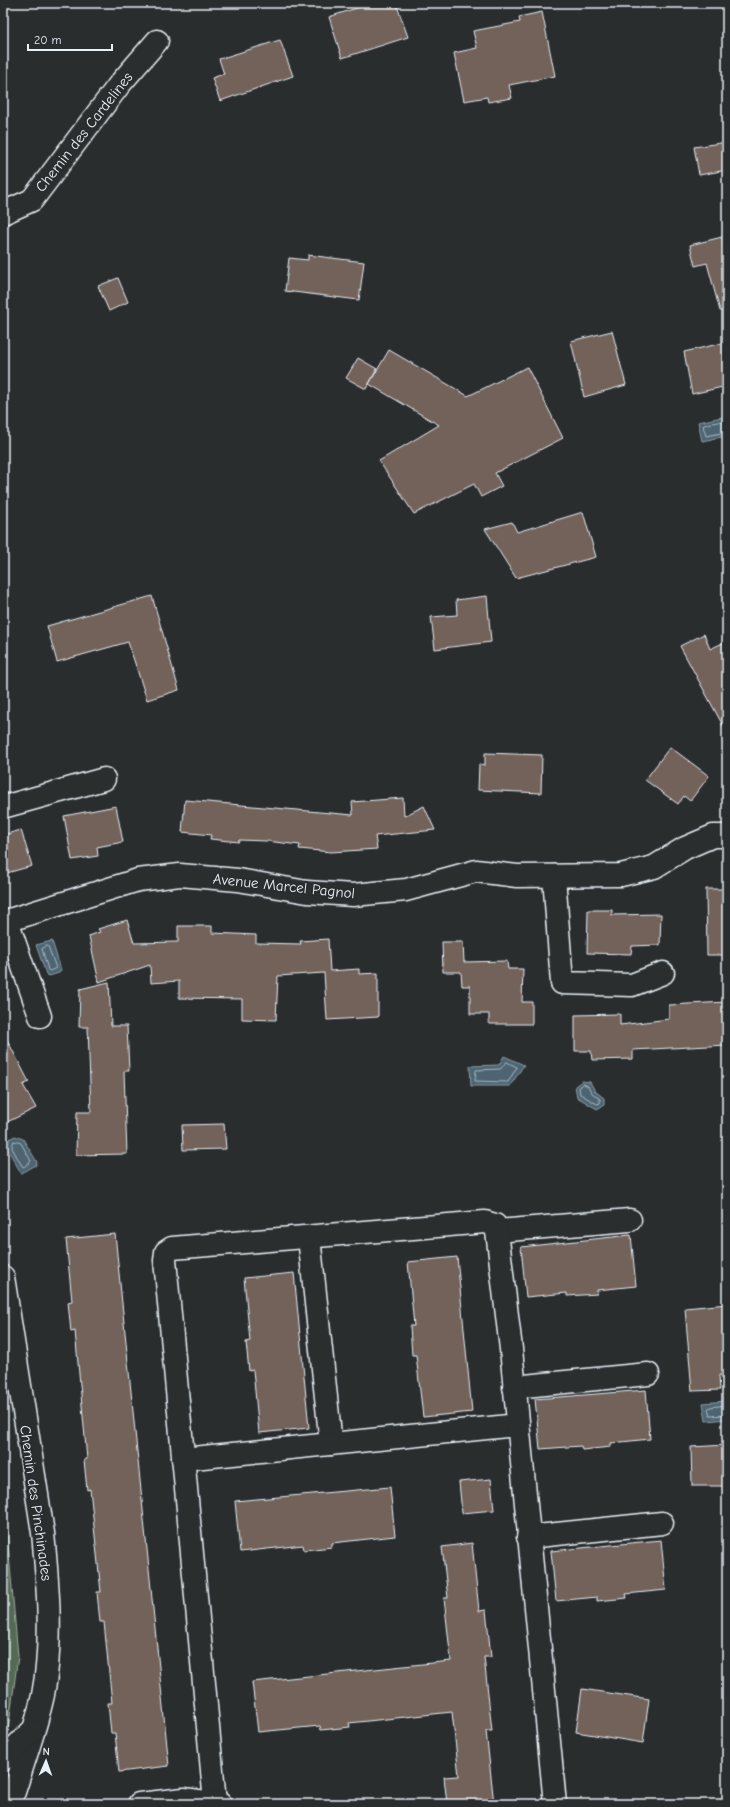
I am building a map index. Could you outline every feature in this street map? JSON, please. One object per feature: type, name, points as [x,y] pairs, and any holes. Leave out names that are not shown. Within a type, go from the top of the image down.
[{"type":"street","name":"Chemin des Cardelines","points":[[3,213],[32,200],[119,85],[157,41]]},
{"type":"street","points":[[3,807],[104,779]]},
{"type":"street","name":"Avenue Marcel Pagnol","points":[[5,922],[138,880],[180,875],[238,880],[307,892],[353,895],[406,890],[476,871],[517,876],[621,875],[654,867],[685,848],[713,836],[727,836]]},
{"type":"street","points":[[554,876],[562,983],[632,985],[663,973]]},
{"type":"street","points":[[5,922],[40,1016]]},
{"type":"street","points":[[497,1231],[630,1220]]},
{"type":"street","points":[[139,1804],[184,1799],[217,1804],[183,1458],[165,1260],[166,1252],[172,1248],[485,1222],[495,1225],[497,1231],[518,1425],[555,1804]]},
{"type":"street","points":[[308,1237],[331,1444]]},
{"type":"street","name":"Chemin des Pinchinades","points":[[3,1277],[43,1534],[47,1576],[48,1664],[43,1696],[34,1729],[12,1793]]},
{"type":"street","points":[[514,1387],[648,1374]]},
{"type":"street","points":[[183,1458],[518,1425]]},
{"type":"street","points":[[528,1537],[662,1523]]},
{"type":"street","points":[[3,1759],[34,1729]]},
{"type":"green space","points":[[3,1487],[18,1656],[3,1769]]},
{"type":"water","points":[[727,416],[727,436],[702,441],[698,422]]},
{"type":"water","points":[[52,941],[61,970],[59,973],[49,976],[46,974],[36,945]]},
{"type":"water","points":[[504,1056],[524,1065],[510,1086],[471,1086],[470,1066],[499,1065]]},
{"type":"water","points":[[582,1081],[590,1082],[595,1091],[604,1098],[604,1105],[597,1109],[577,1097],[575,1086]]},
{"type":"water","points":[[15,1136],[23,1139],[37,1162],[36,1165],[22,1173],[7,1148],[9,1139]]},
{"type":"water","points":[[727,1397],[727,1419],[706,1421],[703,1403],[726,1401]]},
{"type":"building","points":[[372,3],[396,3],[408,37],[342,58],[329,17]]},
{"type":"building","points":[[542,12],[555,76],[509,85],[512,98],[488,102],[487,97],[464,101],[454,53],[477,48],[473,31],[520,22],[519,17]]},
{"type":"building","points":[[280,40],[293,76],[220,101],[212,78],[224,74],[219,59]]},
{"type":"building","points":[[727,142],[727,170],[699,175],[694,147]]},
{"type":"building","points":[[722,237],[727,257],[727,310],[720,311],[707,263],[695,266],[690,245]]},
{"type":"building","points":[[308,255],[364,262],[359,300],[285,291],[289,258],[308,260]]},
{"type":"building","points":[[118,278],[128,302],[109,311],[98,286]]},
{"type":"building","points":[[612,331],[626,385],[584,397],[571,341]]},
{"type":"building","points":[[727,342],[727,386],[692,394],[684,352]]},
{"type":"building","points":[[389,350],[468,396],[527,367],[563,438],[495,473],[502,486],[481,497],[474,484],[414,514],[379,461],[439,425],[369,384]]},
{"type":"building","points":[[358,358],[377,369],[366,389],[346,378]]},
{"type":"building","points":[[583,512],[596,557],[516,578],[485,529],[512,522],[517,532]]},
{"type":"building","points":[[152,596],[179,690],[147,700],[128,642],[57,662],[47,626]]},
{"type":"building","points":[[487,596],[491,642],[435,649],[431,617],[457,615],[456,600]]},
{"type":"building","points":[[704,634],[710,649],[727,641],[727,733],[680,646]]},
{"type":"building","points":[[670,747],[709,776],[690,801],[684,796],[678,804],[645,780]]},
{"type":"building","points":[[485,753],[542,755],[541,793],[478,790],[479,764],[485,765]]},
{"type":"building","points":[[403,798],[404,816],[424,806],[435,830],[375,836],[377,849],[331,852],[299,849],[300,845],[266,841],[239,840],[239,842],[210,839],[211,835],[182,832],[185,800],[353,815],[352,802]]},
{"type":"building","points":[[116,806],[123,842],[97,847],[98,856],[72,860],[64,816]]},
{"type":"building","points":[[21,830],[32,866],[3,874],[3,835]]},
{"type":"building","points":[[706,889],[727,889],[727,955],[707,955]]},
{"type":"building","points":[[588,910],[612,910],[612,915],[661,914],[660,945],[632,946],[631,954],[587,953]]},
{"type":"building","points":[[127,920],[134,943],[178,942],[178,926],[212,926],[212,933],[256,935],[256,943],[301,944],[300,941],[328,939],[330,971],[359,969],[359,974],[378,973],[378,1017],[327,1020],[324,973],[278,976],[276,1020],[242,1019],[242,999],[179,998],[179,981],[151,983],[150,965],[99,982],[89,936],[100,932],[98,929]]},
{"type":"building","points":[[442,942],[463,942],[464,962],[507,961],[508,969],[523,969],[522,1002],[532,1002],[532,1024],[489,1024],[489,1014],[470,1014],[470,986],[462,986],[461,972],[443,972]]},
{"type":"building","points":[[109,982],[111,1026],[127,1026],[129,1071],[124,1071],[127,1154],[76,1155],[77,1112],[91,1112],[88,1027],[79,1027],[80,989]]},
{"type":"building","points":[[727,1002],[727,1045],[633,1050],[633,1059],[592,1060],[591,1051],[575,1051],[575,1015],[620,1014],[620,1025],[669,1019],[669,1005]]},
{"type":"building","points":[[3,1032],[29,1082],[23,1085],[36,1108],[3,1124]]},
{"type":"building","points":[[224,1124],[226,1149],[183,1150],[182,1125]]},
{"type":"building","points":[[115,1234],[169,1766],[119,1772],[115,1733],[111,1733],[108,1703],[112,1703],[104,1622],[100,1622],[97,1592],[101,1592],[90,1489],[87,1490],[84,1460],[87,1459],[75,1331],[71,1332],[68,1302],[72,1301],[66,1239]]},
{"type":"building","points":[[631,1235],[636,1286],[597,1290],[597,1294],[567,1296],[567,1293],[526,1297],[521,1247]]},
{"type":"building","points":[[457,1257],[472,1412],[423,1417],[416,1355],[412,1355],[410,1326],[414,1326],[408,1262]]},
{"type":"building","points":[[294,1273],[309,1428],[259,1433],[253,1370],[249,1371],[246,1342],[250,1341],[244,1278]]},
{"type":"building","points":[[727,1304],[727,1375],[719,1375],[720,1390],[692,1391],[685,1308]]},
{"type":"building","points":[[646,1390],[650,1439],[611,1443],[611,1447],[582,1450],[581,1446],[540,1449],[535,1399]]},
{"type":"building","points":[[727,1445],[727,1486],[692,1486],[691,1447]]},
{"type":"building","points":[[491,1479],[494,1510],[462,1513],[459,1482]]},
{"type":"building","points":[[390,1487],[395,1536],[332,1543],[332,1547],[304,1550],[303,1545],[240,1552],[235,1501]]},
{"type":"building","points":[[661,1540],[666,1590],[626,1594],[627,1598],[597,1601],[597,1597],[556,1601],[551,1551]]},
{"type":"building","points":[[472,1543],[479,1611],[486,1610],[491,1657],[484,1657],[492,1731],[486,1731],[494,1804],[447,1804],[444,1777],[459,1776],[452,1712],[349,1723],[350,1727],[321,1730],[320,1726],[258,1732],[252,1682],[451,1661],[444,1598],[448,1598],[442,1547]]},
{"type":"building","points":[[582,1689],[649,1699],[643,1743],[576,1732]]}]
